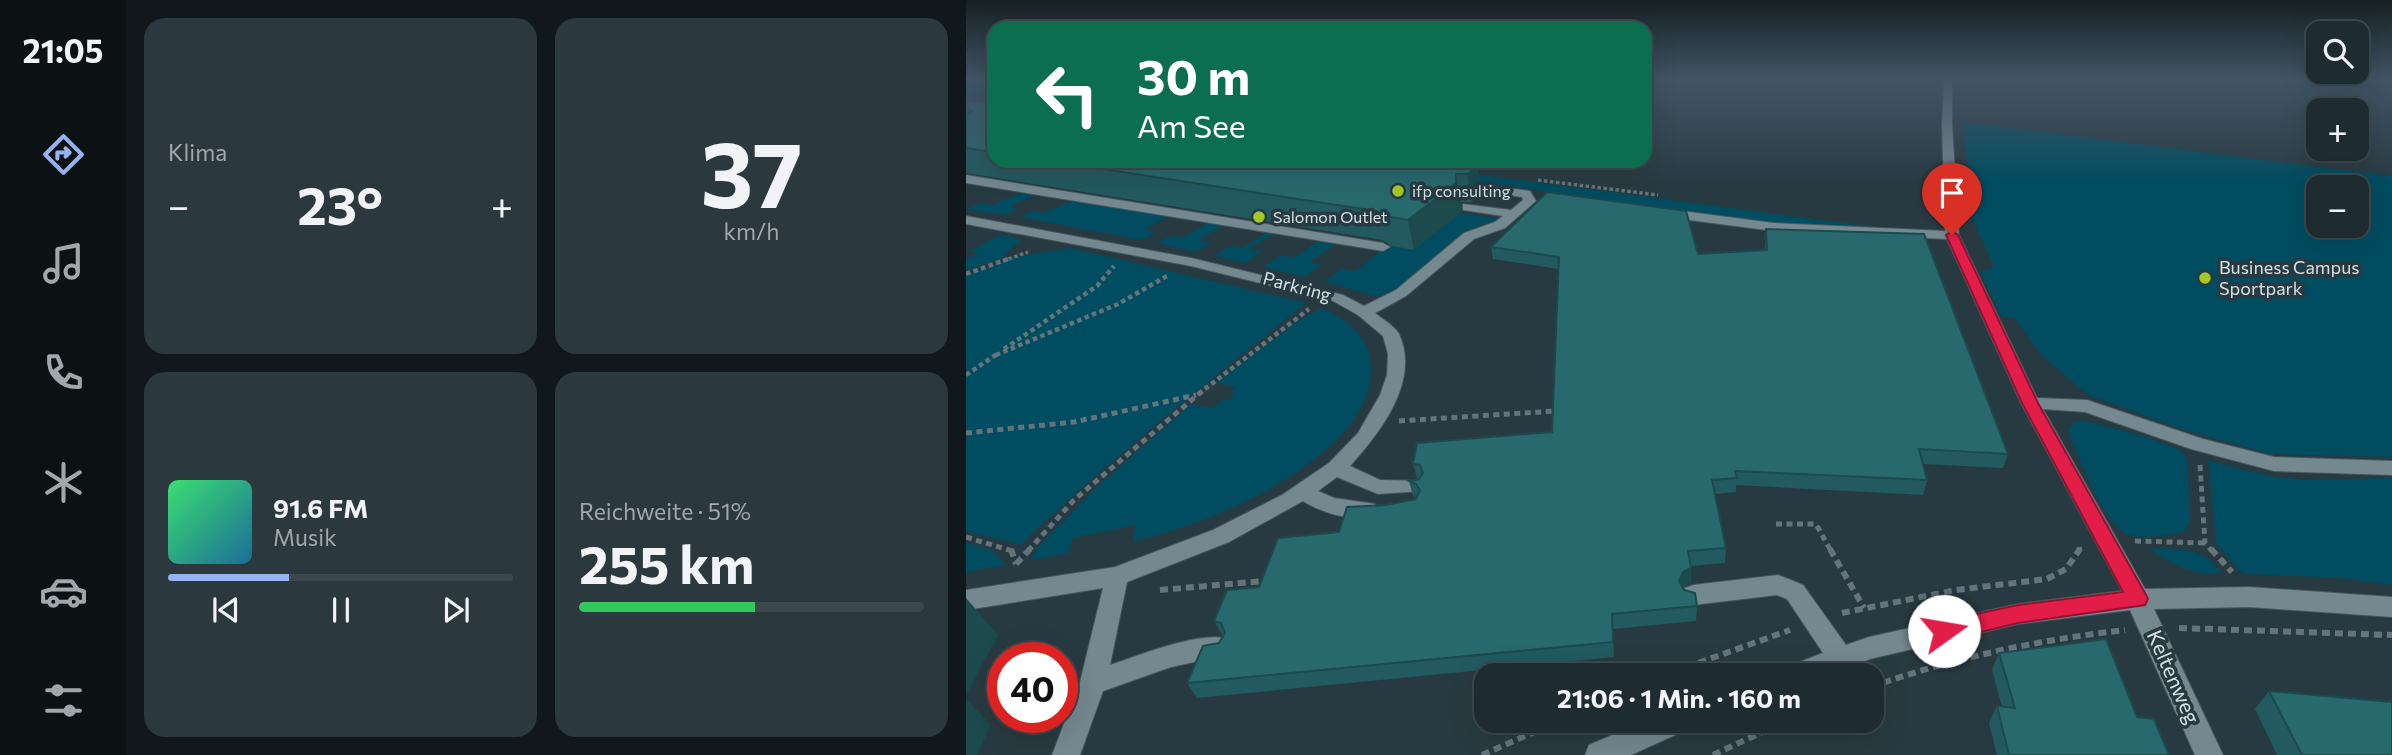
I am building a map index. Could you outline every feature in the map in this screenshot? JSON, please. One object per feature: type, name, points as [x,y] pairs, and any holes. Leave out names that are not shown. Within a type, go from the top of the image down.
[{"type":"street","points":[[1647,210],[1774,227],[1952,235],[1947,114]]},
{"type":"street","points":[[966,179],[1383,247]]},
{"type":"street","points":[[1448,183],[1547,197]]},
{"type":"street","points":[[1364,312],[1401,293],[1469,236],[1500,225],[1530,201],[1526,194]]},
{"type":"street","points":[[1467,207],[1542,211]]},
{"type":"street","name":"Parkring","points":[[966,220],[1180,260],[1293,285],[1338,298],[1364,312],[1391,334],[1396,354],[1396,375],[1374,423],[1336,468],[1305,492],[1221,536],[1117,576],[966,600]]},
{"type":"street","name":"Keltenweg","points":[[1952,235],[2030,403],[2107,540],[2151,627],[2208,755]]},
{"type":"street","points":[[2030,403],[2087,406],[2198,444],[2274,464],[2392,468]]},
{"type":"street","points":[[1305,492],[1311,497],[1340,507],[1363,510],[1403,502],[1336,468]]},
{"type":"street","points":[[1066,755],[1093,682],[1117,576]]},
{"type":"street","points":[[1693,595],[1778,585],[1795,592],[1841,658]]},
{"type":"street","points":[[1828,663],[1869,648],[2018,614],[2137,599],[2249,597],[2392,607]]},
{"type":"street","points":[[1093,682],[1171,656],[1218,646]]},
{"type":"street","points":[[1600,755],[1649,733]]},
{"type":"path","points":[[966,274],[1006,258],[1038,251]]},
{"type":"path","points":[[966,375],[1097,286],[1121,258]]},
{"type":"path","points":[[996,355],[1118,304],[1178,270]]},
{"type":"path","points":[[1016,565],[1074,500],[1198,394],[1315,304]]},
{"type":"path","points":[[966,433],[1074,422],[1198,394]]},
{"type":"path","points":[[1374,423],[1555,411]]},
{"type":"path","points":[[2198,444],[2204,542],[2231,570],[2270,631]]},
{"type":"path","points":[[1776,524],[1816,524],[1864,608]]},
{"type":"path","points":[[966,537],[1011,549],[1016,575],[1009,592]]},
{"type":"path","points":[[1698,663],[1814,621],[1864,608],[1956,590],[2047,579],[2067,569],[2080,551],[2077,540],[2204,542]]},
{"type":"path","points":[[1160,590],[1269,581]]},
{"type":"path","points":[[1884,683],[1952,662],[2096,633],[2151,627],[2392,635]]},
{"type":"path","points":[[1482,755],[1532,733]]},
{"type":"path","points":[[1713,755],[1760,733]]},
{"type":"shaded area","name":"Business Campus Sportpark","points":[[1964,122],[2392,176],[2392,457],[2270,454],[2181,429],[2088,395],[2040,354],[2015,318],[2002,317],[1980,272],[1994,267],[1971,216]]},
{"type":"shaded area","points":[[1431,168],[1881,228],[1784,224],[1388,170]]},
{"type":"shaded area","points":[[1028,190],[1042,192],[1010,206],[1018,209],[1003,215],[966,209],[981,203],[992,205]]},
{"type":"shaded area","points":[[1077,198],[1173,214],[1145,229],[1156,232],[1141,240],[1020,217],[1033,211],[1044,213]]},
{"type":"shaded area","points":[[1460,213],[1500,219],[1463,232],[1396,289],[1377,297],[1324,281],[1341,269],[1355,271],[1388,245],[1414,250]]},
{"type":"shaded area","points":[[1212,221],[1228,223],[1199,240],[1211,243],[1196,252],[1158,243],[1172,235],[1183,237]]},
{"type":"shaded area","points":[[1271,230],[1278,231],[1249,249],[1262,252],[1245,263],[1214,256],[1230,246],[1242,248]]},
{"type":"shaded area","points":[[1000,235],[1022,239],[1002,258],[966,271],[966,259],[979,253],[970,251]]},
{"type":"shaded area","points":[[1322,238],[1339,241],[1310,262],[1321,265],[1305,277],[1263,267],[1281,255],[1294,258]]},
{"type":"shaded area","points":[[1070,248],[1306,303],[1124,451],[1021,545],[966,531],[966,275],[1012,258]]},
{"type":"shaded area","points":[[1321,308],[1356,331],[1367,348],[1371,369],[1364,401],[1344,431],[1315,459],[1279,483],[1201,521],[1133,541],[1136,525],[1073,538],[1069,553],[1030,560],[1039,546],[1098,486],[1191,404],[1213,408],[1223,399],[1229,400],[1235,394],[1230,393],[1236,387],[1216,383],[1301,319]]},
{"type":"shaded area","points":[[2083,420],[2143,436],[2180,450],[2187,458],[2190,521],[2185,531],[2146,537],[2125,533],[2117,527],[2101,504],[2070,437],[2068,429]]},
{"type":"shaded area","points":[[2208,461],[2275,477],[2309,480],[2392,478],[2392,585],[2341,578],[2243,574],[2216,544]]},
{"type":"shaded area","points":[[966,543],[992,550],[1006,565],[966,572]]},
{"type":"shaded area","points":[[2149,548],[2180,549],[2197,553],[2206,557],[2221,572],[2202,573],[2184,568]]},
{"type":"building","points":[[987,114],[987,151],[966,148],[966,116]]},
{"type":"building","points":[[1096,168],[1475,168],[1467,174],[1456,174],[1456,183],[1408,220],[1385,216],[1376,211]]},
{"type":"building","points":[[1547,192],[1686,211],[1698,254],[1767,250],[1766,229],[1924,234],[2008,454],[1919,449],[1927,480],[1735,471],[1737,478],[1712,480],[1726,548],[1688,551],[1691,568],[1683,572],[1679,581],[1684,590],[1695,593],[1697,606],[1612,614],[1613,642],[1187,683],[1203,646],[1219,643],[1225,633],[1221,623],[1214,621],[1227,590],[1259,587],[1278,538],[1339,532],[1347,507],[1386,505],[1416,499],[1420,490],[1416,484],[1409,481],[1419,479],[1423,473],[1420,465],[1413,464],[1417,443],[1552,432],[1559,257],[1491,247]]},
{"type":"building","points":[[2106,639],[2137,717],[2154,719],[2169,755],[2009,755],[1997,706],[2015,708],[1999,653]]},
{"type":"building","points":[[2269,691],[2392,702],[2392,755],[2302,755]]},
{"type":"place","name":"ifp consulting","points":[[1398,191]]},
{"type":"place","name":"Salomon Outlet","points":[[1259,217]]},
{"type":"place","name":"Business Campus Sportpark","points":[[2205,278]]},
{"type":"route","points":[[1944,631],[2018,614],[2137,599],[2127,576],[2030,403],[1952,235]]}]
